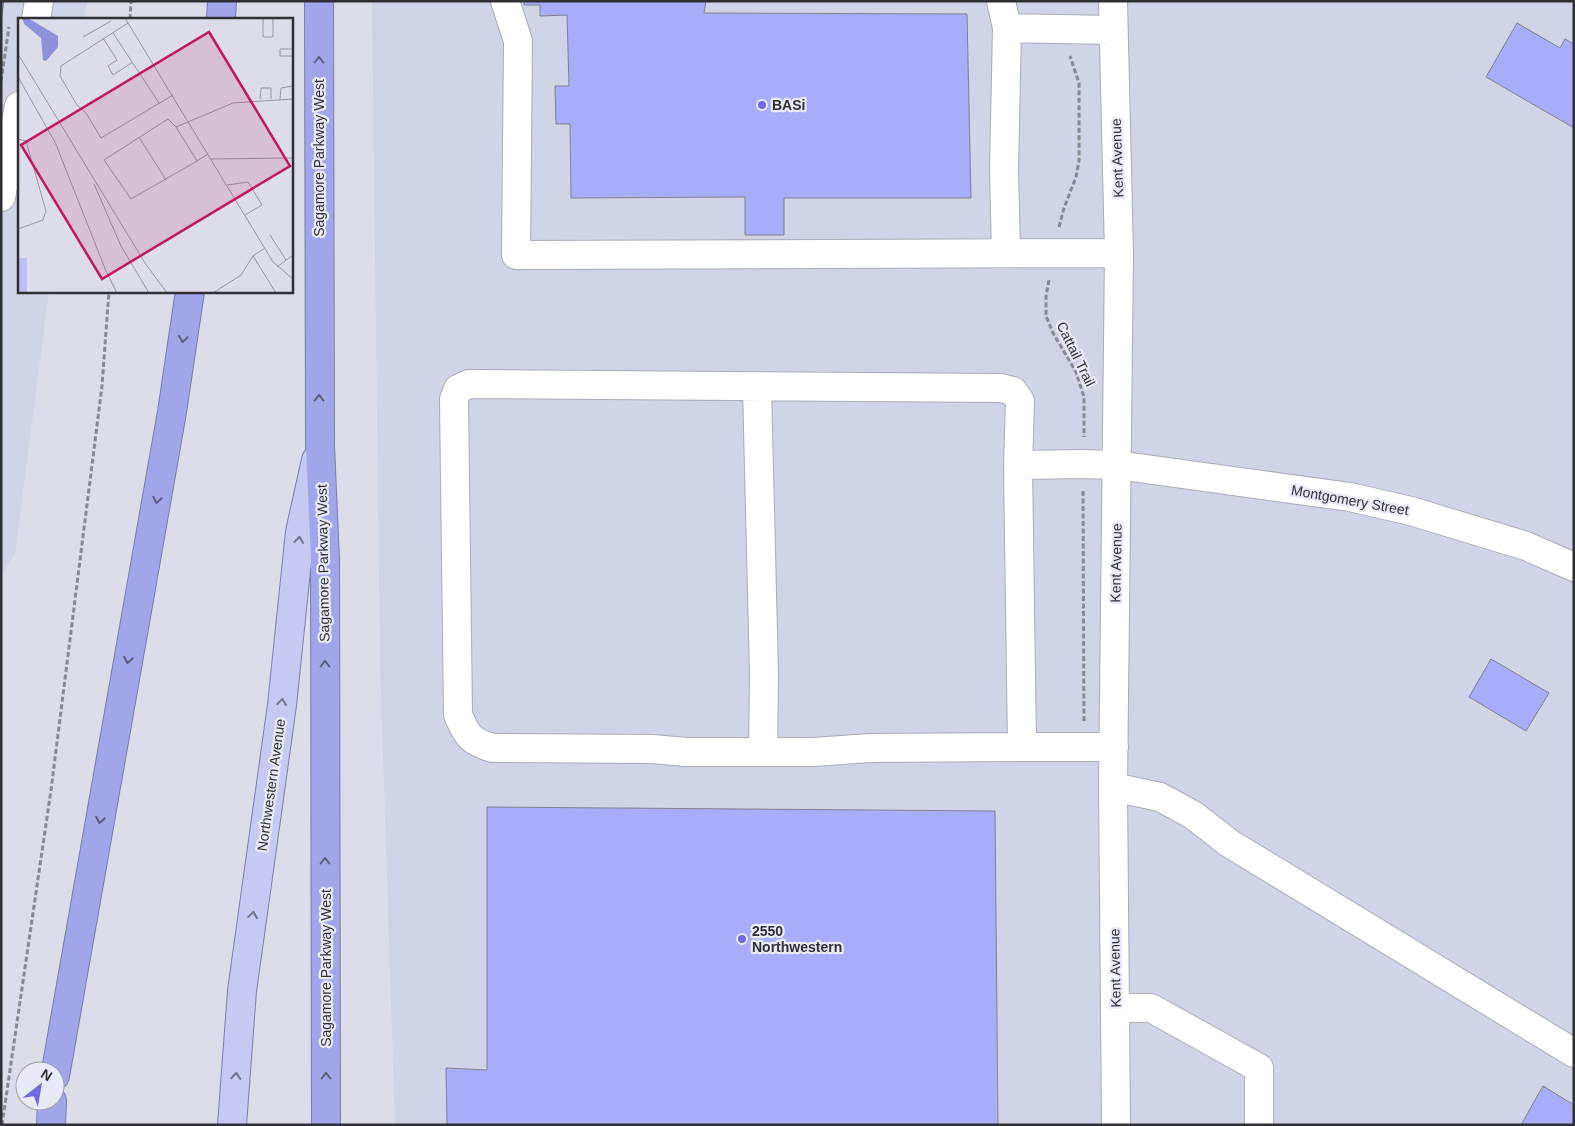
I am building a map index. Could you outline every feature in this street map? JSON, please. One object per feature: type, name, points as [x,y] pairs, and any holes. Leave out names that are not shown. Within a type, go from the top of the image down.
[{"type":"highway","points":[[221,18],[222,1]]},
{"type":"highway","name":"Sagamore Parkway West","points":[[318,1],[320,446],[325,560],[326,1125]]},
{"type":"highway","points":[[58,1061],[172,412],[190,292]]},
{"type":"highway","points":[[51,1125],[52,1111]]},
{"type":"main road","name":"Northwestern Avenue","points":[[232,1125],[242,990],[282,705],[300,532],[320,446]]},
{"type":"street","points":[[24,18],[39,1]]},
{"type":"street","points":[[505,1],[518,41],[516,256],[1119,253]]},
{"type":"street","points":[[1001,1],[1007,28],[1004,170],[1006,253]]},
{"type":"street","name":"Kent Avenue","points":[[1113,1],[1119,253],[1113,787],[1116,1125]]},
{"type":"street","points":[[1007,28],[1113,30]]},
{"type":"street","points":[[1,197],[18,111]]},
{"type":"street","points":[[1022,747],[1018,465],[1020,401],[1013,391],[1001,388],[469,384],[458,389],[454,399],[456,677],[458,715],[464,730],[477,744],[493,748],[652,749],[686,752],[814,752],[870,748],[1114,747]]},
{"type":"street","points":[[757,386],[764,675],[763,752]]},
{"type":"street","name":"Montgomery Street","points":[[1018,465],[1117,465],[1350,497],[1411,511],[1526,546],[1574,567]]},
{"type":"street","points":[[1113,787],[1160,797],[1192,815],[1229,843],[1574,1053]]},
{"type":"street","points":[[1115,1008],[1151,1008],[1259,1068],[1259,1125]]},
{"type":"path","points":[[130,18],[131,1]]},
{"type":"path","name":"Cattail Trail","points":[[1066,28],[1069,53],[1079,83],[1079,161],[1076,177],[1060,218],[1056,252],[1046,296],[1046,316],[1053,333],[1076,372],[1084,396],[1084,724]]},
{"type":"path","points":[[1,81],[18,33]]},
{"type":"path","points":[[2,1125],[51,790],[102,386],[109,292]]},
{"type":"shaded area","points":[[1,1],[87,1],[84,18],[18,18],[18,292],[49,292],[15,554],[1,574]]},
{"type":"shaded area","points":[[372,1],[1574,1],[1574,1125],[395,1125],[380,660]]},
{"type":"building","points":[[1,1],[4,1],[1,21]]},
{"type":"building","name":"BASi","points":[[524,1],[706,1],[704,13],[967,14],[971,198],[784,198],[784,235],[745,235],[745,197],[571,198],[570,124],[556,124],[555,86],[569,86],[567,15],[540,16],[540,5],[524,5]]},
{"type":"building","points":[[1517,23],[1560,48],[1565,39],[1574,44],[1574,128],[1486,77]]},
{"type":"building","points":[[1491,659],[1549,693],[1526,731],[1469,697]]},
{"type":"building","name":"2550 Northwestern","points":[[487,807],[995,811],[998,1125],[447,1125],[446,1068],[487,1070]]},
{"type":"building","points":[[1543,1086],[1574,1105],[1574,1125],[1521,1125]]},
{"type":"place","name":"BASi","points":[[762,105]]},
{"type":"place","name":"2550 Northwestern","points":[[742,939]]}]
